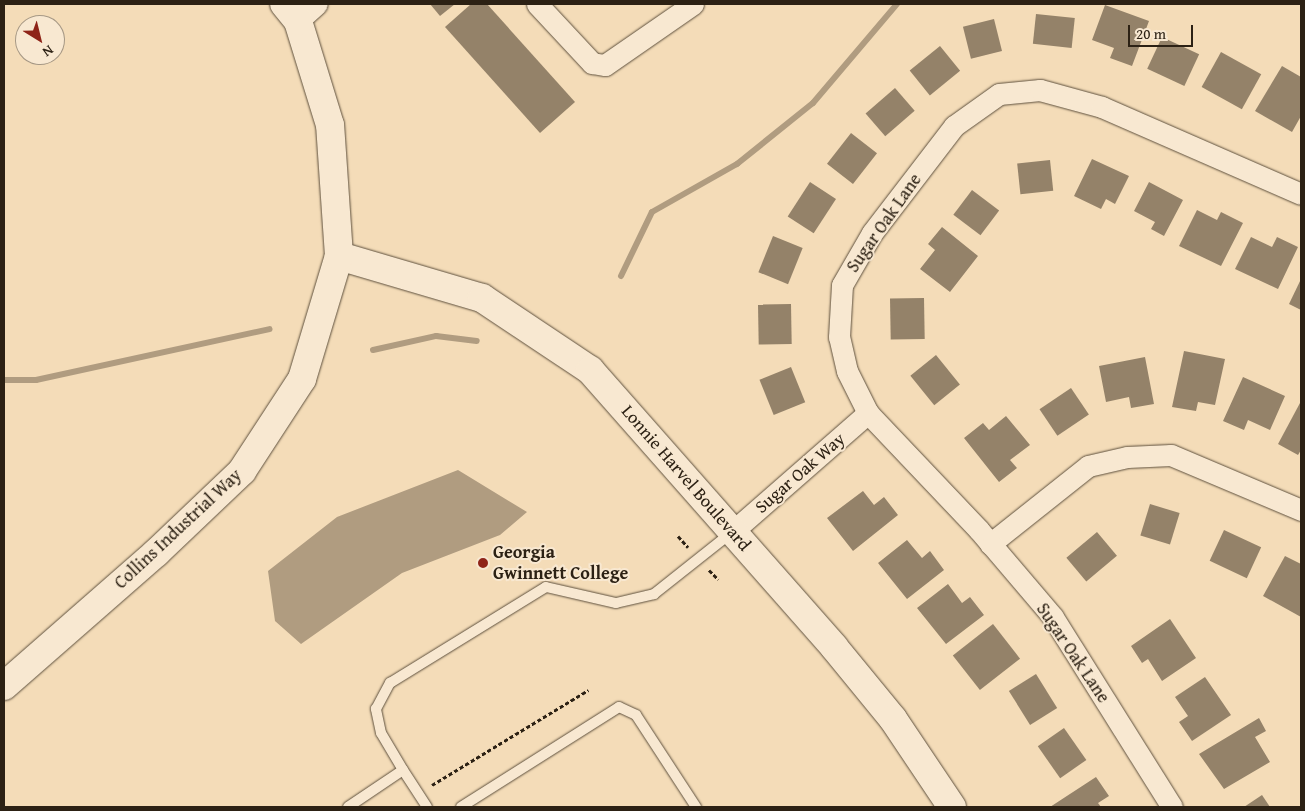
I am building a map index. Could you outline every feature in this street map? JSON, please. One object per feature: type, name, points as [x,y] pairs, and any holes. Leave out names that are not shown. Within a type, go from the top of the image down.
[{"type":"street","points":[[537,4],[592,63],[605,65],[693,4]]},
{"type":"street","points":[[300,9],[330,125],[339,256]]},
{"type":"street","name":"Sugar Oak Lane","points":[[1172,807],[1053,618],[990,544],[868,413],[847,371],[838,337],[842,285],[872,233],[954,126],[979,104],[1020,90],[1040,90],[1102,107],[1301,194]]},
{"type":"street","name":"Lonnie Harvel Boulevard","points":[[339,256],[482,298],[590,370],[893,719],[952,807]]},
{"type":"street","name":"Collins Industrial Way","points":[[4,686],[156,553],[242,471],[302,379],[339,256]]},
{"type":"street","name":"Sugar Oak Way","points":[[732,532],[868,413]]},
{"type":"street","points":[[990,544],[1088,466],[1127,457],[1171,455],[1301,510]]},
{"type":"lane","points":[[427,807],[381,733],[376,709],[390,683],[546,587],[616,603],[654,594],[732,532]]},
{"type":"lane","points":[[460,807],[619,707],[636,714],[696,807]]},
{"type":"lane","points":[[348,807],[404,770]]},
{"type":"path","points":[[428,778],[433,786],[588,690]]},
{"type":"shaded area","points":[[458,470],[527,512],[500,535],[402,573],[301,644],[275,621],[268,571],[337,517]]},
{"type":"building","points":[[430,4],[455,4],[440,16]]},
{"type":"building","points":[[471,4],[487,4],[575,102],[540,133],[445,27]]},
{"type":"building","points":[[1105,5],[1149,21],[1132,66],[1110,58],[1114,48],[1092,40]]},
{"type":"building","points":[[1036,14],[1075,18],[1072,48],[1033,44]]},
{"type":"building","points":[[994,19],[1002,51],[971,59],[963,27]]},
{"type":"building","points":[[1162,37],[1199,54],[1184,86],[1147,69]]},
{"type":"building","points":[[940,46],[960,71],[930,95],[910,71]]},
{"type":"building","points":[[1221,52],[1261,74],[1242,109],[1202,87]]},
{"type":"building","points":[[1282,66],[1301,77],[1301,116],[1292,132],[1255,111]]},
{"type":"building","points":[[895,88],[915,111],[885,136],[866,114]]},
{"type":"building","points":[[851,133],[877,153],[853,184],[827,164]]},
{"type":"building","points":[[1092,159],[1129,176],[1115,204],[1106,199],[1101,209],[1074,196]]},
{"type":"building","points":[[1050,160],[1053,191],[1020,194],[1017,163]]},
{"type":"building","points":[[810,182],[836,199],[814,233],[788,216]]},
{"type":"building","points":[[1149,182],[1183,200],[1164,236],[1151,229],[1155,222],[1134,211]]},
{"type":"building","points":[[972,190],[999,210],[980,235],[953,215]]},
{"type":"building","points":[[1197,210],[1217,220],[1221,212],[1243,223],[1221,266],[1179,246]]},
{"type":"building","points":[[942,227],[978,256],[950,292],[920,269],[935,250],[928,244]]},
{"type":"building","points":[[773,236],[803,248],[788,284],[758,272]]},
{"type":"building","points":[[1251,237],[1272,247],[1277,237],[1298,247],[1278,289],[1235,269]]},
{"type":"building","points":[[1301,279],[1301,310],[1289,304]]},
{"type":"building","points":[[924,298],[925,339],[891,340],[890,299]]},
{"type":"building","points":[[791,304],[792,344],[759,345],[758,305]]},
{"type":"building","points":[[1184,351],[1225,359],[1215,405],[1198,402],[1196,411],[1172,407]]},
{"type":"building","points":[[936,355],[960,385],[934,405],[910,376]]},
{"type":"building","points":[[1145,357],[1154,404],[1131,408],[1129,397],[1106,402],[1099,366]]},
{"type":"building","points":[[791,367],[805,402],[774,415],[759,380]]},
{"type":"building","points":[[1243,377],[1285,396],[1270,430],[1248,420],[1244,430],[1223,421]]},
{"type":"building","points":[[1071,388],[1089,415],[1057,436],[1039,409]]},
{"type":"building","points":[[1300,403],[1301,450],[1298,455],[1278,444]]},
{"type":"building","points":[[1006,416],[1030,445],[1010,460],[1017,468],[999,482],[964,438],[983,423],[989,430]]},
{"type":"building","points":[[863,491],[874,505],[884,497],[898,515],[853,551],[827,518]]},
{"type":"building","points":[[1150,504],[1180,513],[1170,545],[1140,536]]},
{"type":"building","points":[[1224,530],[1261,547],[1247,578],[1210,561]]},
{"type":"building","points":[[1097,532],[1117,556],[1086,581],[1066,558]]},
{"type":"building","points":[[907,540],[922,558],[930,551],[944,570],[907,599],[878,563]]},
{"type":"building","points":[[1285,556],[1301,564],[1301,617],[1263,596]]},
{"type":"building","points":[[948,584],[962,603],[970,597],[984,615],[946,644],[917,608]]},
{"type":"building","points":[[1170,619],[1196,658],[1162,681],[1148,659],[1142,663],[1131,646]]},
{"type":"building","points":[[993,624],[1020,659],[980,690],[953,655]]},
{"type":"building","points":[[1036,674],[1057,708],[1030,725],[1009,691]]},
{"type":"building","points":[[1205,677],[1231,715],[1192,741],[1179,722],[1188,716],[1175,697]]},
{"type":"building","points":[[1259,718],[1266,731],[1255,737],[1270,762],[1224,789],[1199,754]]},
{"type":"building","points":[[1064,728],[1086,760],[1060,778],[1038,746]]},
{"type":"building","points":[[1096,777],[1109,796],[1098,803],[1101,807],[1050,807]]},
{"type":"building","points":[[1262,795],[1270,807],[1244,807]]},
{"type":"waterway","points":[[621,276],[652,212],[737,164],[813,103],[897,4]]},
{"type":"waterway","points":[[4,380],[36,380],[269,329]]},
{"type":"waterway","points":[[373,350],[436,336],[477,341]]},
{"type":"place","name":"Georgia Gwinnett College","points":[[483,563]]}]
